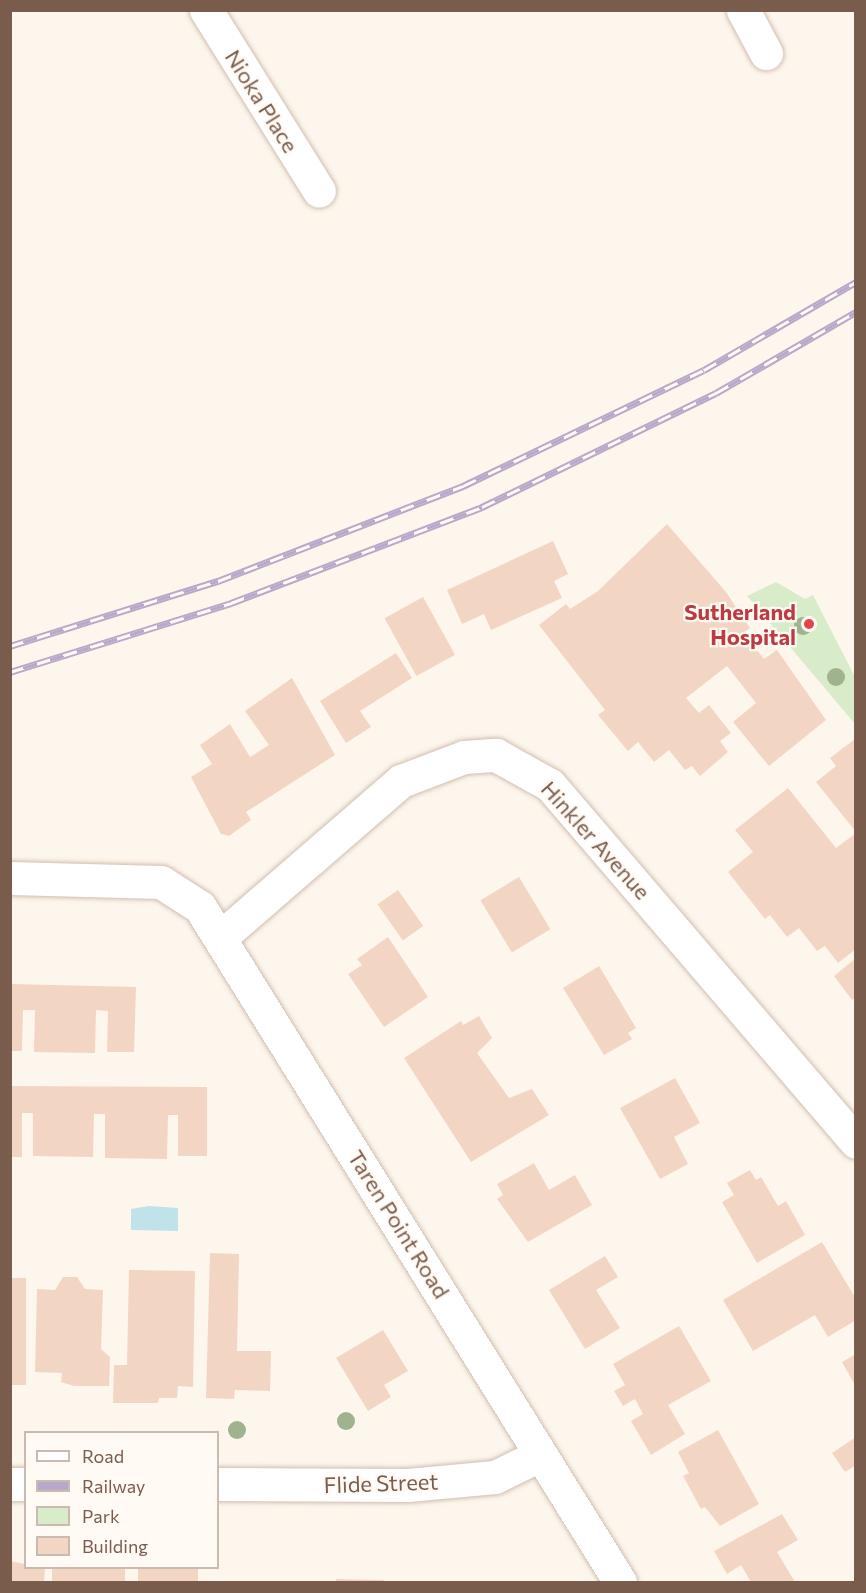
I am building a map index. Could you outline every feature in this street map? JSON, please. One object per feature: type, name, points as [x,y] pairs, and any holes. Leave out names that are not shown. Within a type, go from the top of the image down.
[{"type":"street","name":"Nioka Place","points":[[206,10],[319,191]]},
{"type":"street","points":[[743,10],[766,52]]},
{"type":"street","name":"Hinkler Avenue","points":[[222,936],[400,782],[464,757],[496,755],[550,785],[855,1142]]},
{"type":"street","name":"Taren Point Road","points":[[10,878],[161,882],[200,907],[222,936],[620,1582]]},
{"type":"street","name":"Flide Street","points":[[219,1484],[408,1485],[495,1476],[540,1455]]},
{"type":"green space","points":[[776,582],[805,599],[813,595],[855,677],[855,724],[747,596]]},
{"type":"water","points":[[149,1206],[178,1208],[178,1231],[131,1230],[131,1209]]},
{"type":"building","points":[[667,524],[726,592],[750,628],[743,633],[764,659],[777,650],[826,720],[769,766],[733,722],[756,703],[727,666],[686,698],[699,713],[709,705],[731,733],[720,741],[728,752],[700,776],[692,766],[685,770],[669,750],[654,762],[638,742],[628,751],[598,715],[605,710],[539,625],[566,604],[570,609],[598,591]]},
{"type":"building","points":[[553,541],[568,574],[554,581],[562,598],[491,630],[484,614],[462,624],[447,590]]},
{"type":"building","points":[[423,597],[455,655],[417,676],[385,618]]},
{"type":"building","points":[[396,653],[412,678],[360,711],[371,727],[346,743],[320,701]]},
{"type":"building","points":[[292,678],[335,755],[246,812],[251,820],[229,836],[221,834],[191,777],[212,764],[200,745],[230,724],[250,757],[269,745],[245,711]]},
{"type":"building","points":[[855,739],[856,832],[816,782],[836,766],[830,758]]},
{"type":"building","points":[[788,788],[836,848],[856,833],[856,949],[838,963],[825,946],[817,951],[799,928],[787,937],[770,915],[765,919],[728,872],[753,852],[735,830]]},
{"type":"building","points":[[519,877],[550,929],[512,952],[480,900]]},
{"type":"building","points":[[398,890],[423,926],[403,940],[378,904]]},
{"type":"building","points":[[388,937],[428,997],[384,1027],[348,974],[362,965],[357,959]]},
{"type":"building","points":[[856,958],[856,997],[852,1000],[834,976]]},
{"type":"building","points":[[599,966],[636,1028],[628,1033],[632,1039],[604,1055],[563,988]]},
{"type":"building","points":[[10,984],[136,987],[134,1052],[107,1052],[108,1011],[96,1010],[95,1053],[34,1052],[35,1010],[23,1010],[22,1051],[10,1051]]},
{"type":"building","points":[[479,1016],[492,1038],[477,1053],[509,1098],[532,1089],[549,1115],[471,1162],[404,1058],[461,1021],[463,1025]]},
{"type":"building","points":[[675,1078],[700,1123],[674,1137],[688,1164],[660,1179],[620,1108]]},
{"type":"building","points":[[10,1086],[207,1087],[207,1156],[178,1156],[178,1115],[168,1115],[167,1159],[105,1158],[105,1114],[94,1114],[93,1157],[33,1156],[33,1113],[22,1113],[22,1157],[10,1157]]},
{"type":"building","points":[[534,1163],[549,1190],[575,1175],[592,1205],[528,1242],[497,1199],[503,1195],[497,1184]]},
{"type":"building","points":[[750,1170],[756,1180],[761,1177],[778,1206],[786,1201],[805,1235],[757,1263],[722,1202],[734,1195],[727,1183]]},
{"type":"building","points":[[822,1242],[856,1299],[856,1320],[828,1337],[815,1315],[753,1351],[723,1300]]},
{"type":"building","points":[[210,1253],[239,1254],[237,1351],[271,1351],[270,1391],[235,1390],[234,1399],[206,1398]]},
{"type":"building","points":[[605,1256],[618,1277],[596,1290],[620,1328],[585,1349],[549,1290]]},
{"type":"building","points":[[129,1270],[195,1271],[193,1387],[178,1386],[177,1398],[159,1398],[158,1403],[113,1403],[114,1365],[127,1365]]},
{"type":"building","points":[[63,1277],[77,1277],[85,1289],[103,1290],[101,1349],[110,1357],[109,1386],[74,1386],[61,1382],[62,1373],[35,1372],[37,1289],[55,1290]]},
{"type":"building","points":[[10,1278],[26,1278],[26,1385],[10,1385]]},
{"type":"building","points":[[679,1326],[711,1381],[668,1405],[685,1434],[651,1455],[631,1421],[643,1414],[635,1399],[623,1406],[614,1391],[625,1385],[613,1364]]},
{"type":"building","points":[[383,1330],[408,1371],[384,1385],[391,1397],[368,1411],[336,1358]]},
{"type":"building","points":[[856,1354],[856,1387],[842,1362]]},
{"type":"building","points":[[718,1430],[759,1504],[720,1526],[705,1507],[701,1509],[683,1476],[689,1473],[678,1452]]},
{"type":"building","points":[[856,1437],[856,1465],[845,1472],[832,1453]]},
{"type":"building","points":[[782,1514],[798,1540],[777,1552],[795,1582],[751,1582],[741,1565],[727,1574],[714,1551]]},
{"type":"building","points":[[10,1561],[24,1564],[24,1569],[45,1569],[44,1582],[10,1582]]},
{"type":"building","points":[[52,1569],[125,1569],[125,1582],[52,1582]]},
{"type":"building","points":[[138,1569],[198,1569],[198,1582],[138,1582]]},
{"type":"building","points":[[336,1579],[384,1580],[384,1582],[336,1582]]},
{"type":"railway","points":[[10,646],[218,581],[463,486],[704,370],[856,282]]},
{"type":"railway","points":[[10,672],[231,603],[482,507],[716,393],[856,312]]},
{"type":"place","name":"Sutherland Hospital","points":[[809,624]]}]
